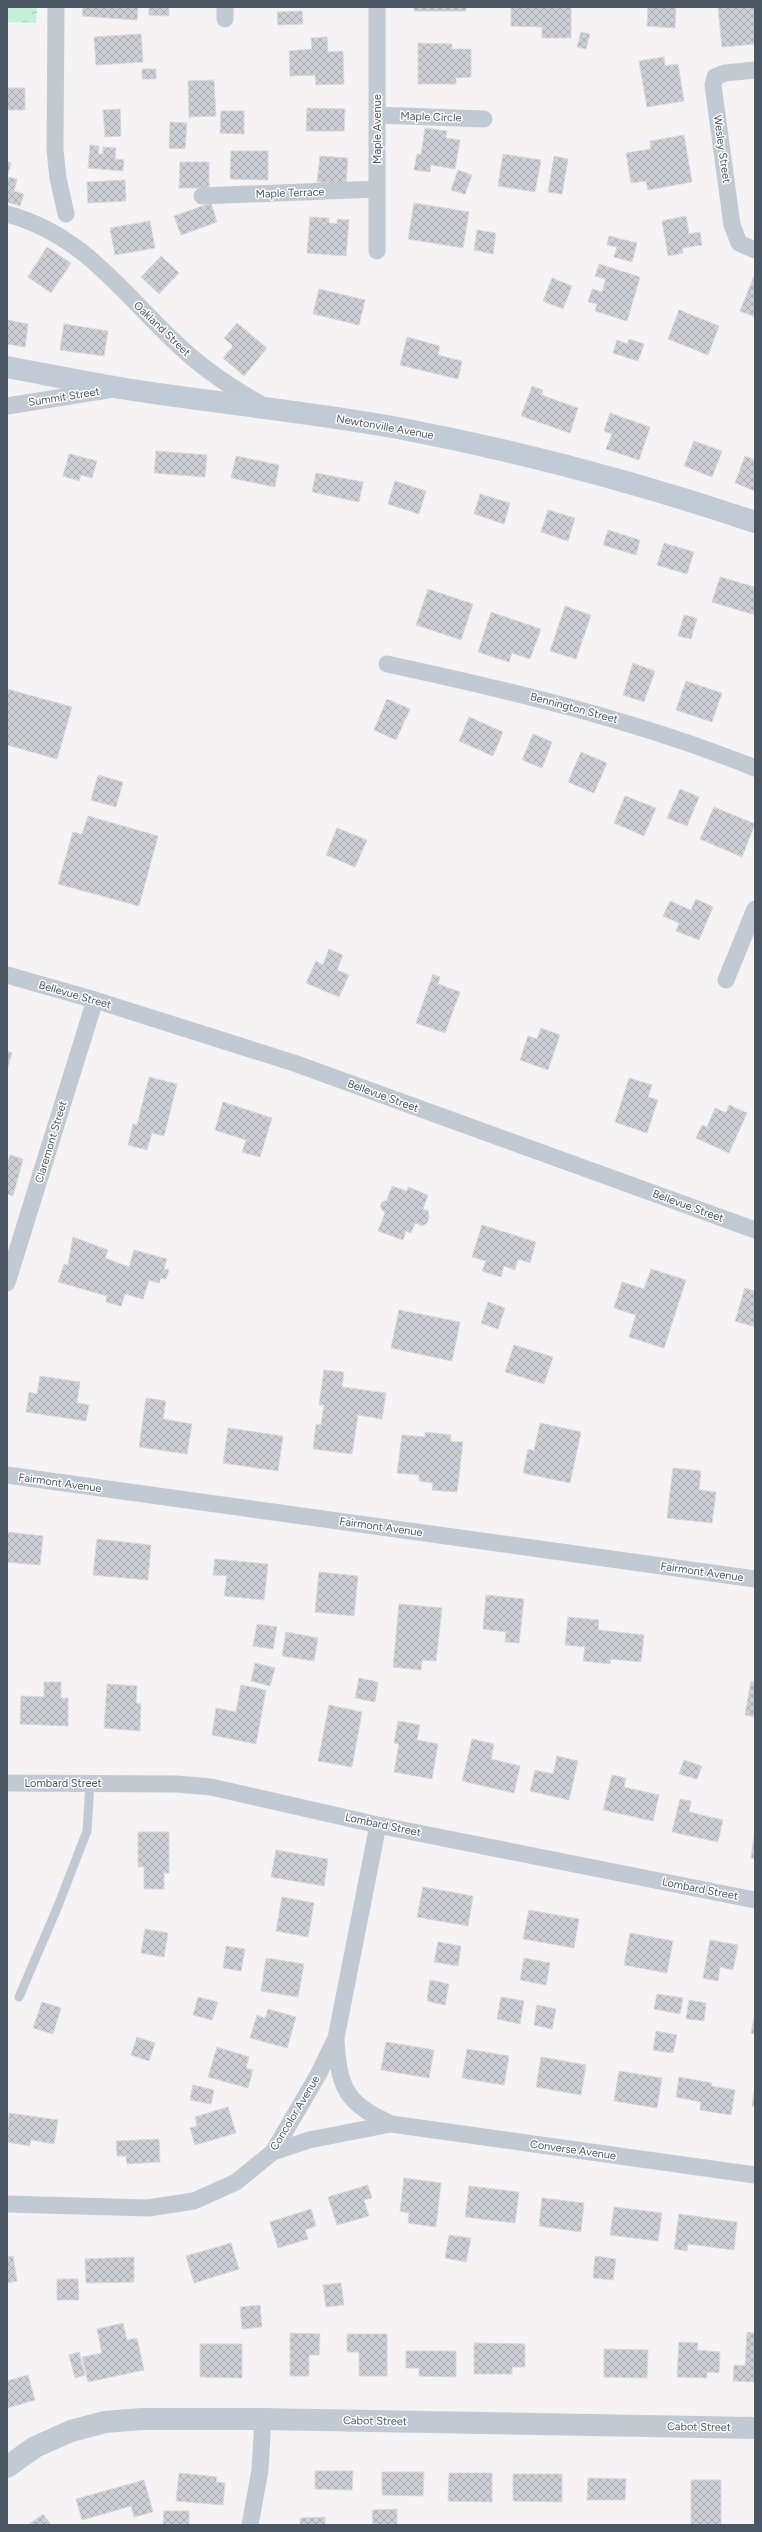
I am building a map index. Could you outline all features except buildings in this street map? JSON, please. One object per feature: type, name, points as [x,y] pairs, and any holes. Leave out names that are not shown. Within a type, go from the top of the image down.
[{"type":"main road","name":"Newtonville Avenue","points":[[7,366],[120,388],[266,407],[398,428],[524,455],[690,501],[755,522]]},
{"type":"street","points":[[56,7],[55,150],[58,178],[66,214]]},
{"type":"street","name":"Maple Avenue","points":[[377,251],[378,7]]},
{"type":"street","name":"Wesley Street","points":[[755,70],[725,73],[715,77],[713,86],[732,225],[740,242],[755,250]]},
{"type":"street","name":"Maple Circle","points":[[377,115],[484,119]]},
{"type":"street","name":"Maple Terrace","points":[[202,196],[377,189]]},
{"type":"street","name":"Oakland Street","points":[[7,214],[22,218],[67,240],[99,265],[174,342],[201,366],[232,388],[266,407]]},
{"type":"street","name":"Summit Street","points":[[7,406],[120,388]]},
{"type":"street","name":"Bennington Street","points":[[387,664],[502,689],[613,718],[714,752],[755,768]]},
{"type":"street","points":[[726,980],[755,909]]},
{"type":"street","name":"Bellevue Street","points":[[7,975],[95,1000],[294,1063],[755,1230]]},
{"type":"street","name":"Claremont Street","points":[[7,1283],[95,1000]]},
{"type":"street","name":"Fairmont Avenue","points":[[7,1475],[755,1579]]},
{"type":"street","name":"Lombard Street","points":[[7,1783],[177,1784],[211,1787],[378,1825],[755,1900]]},
{"type":"street","name":"Concolor Avenue","points":[[7,2204],[148,2208],[194,2201],[236,2182],[274,2152],[318,2075],[336,2038],[378,1825]]},
{"type":"street","name":"Converse Avenue","points":[[336,2038],[338,2068],[346,2091],[365,2112],[391,2124],[755,2175]]},
{"type":"street","name":"Converse Avenue","points":[[274,2152],[309,2140],[391,2124]]},
{"type":"street","points":[[250,2525],[260,2470],[263,2418]]},
{"type":"street","name":"Cabot Street","points":[[7,2467],[35,2447],[71,2430],[104,2422],[142,2419],[263,2418],[755,2428]]},
{"type":"lane","points":[[19,1997],[58,1906],[87,1831],[90,1784]]},
{"type":"green space","points":[[7,7],[37,7],[36,23],[7,22]]},
{"type":"green space","points":[[7,7],[33,7],[31,21],[7,18]]}]
